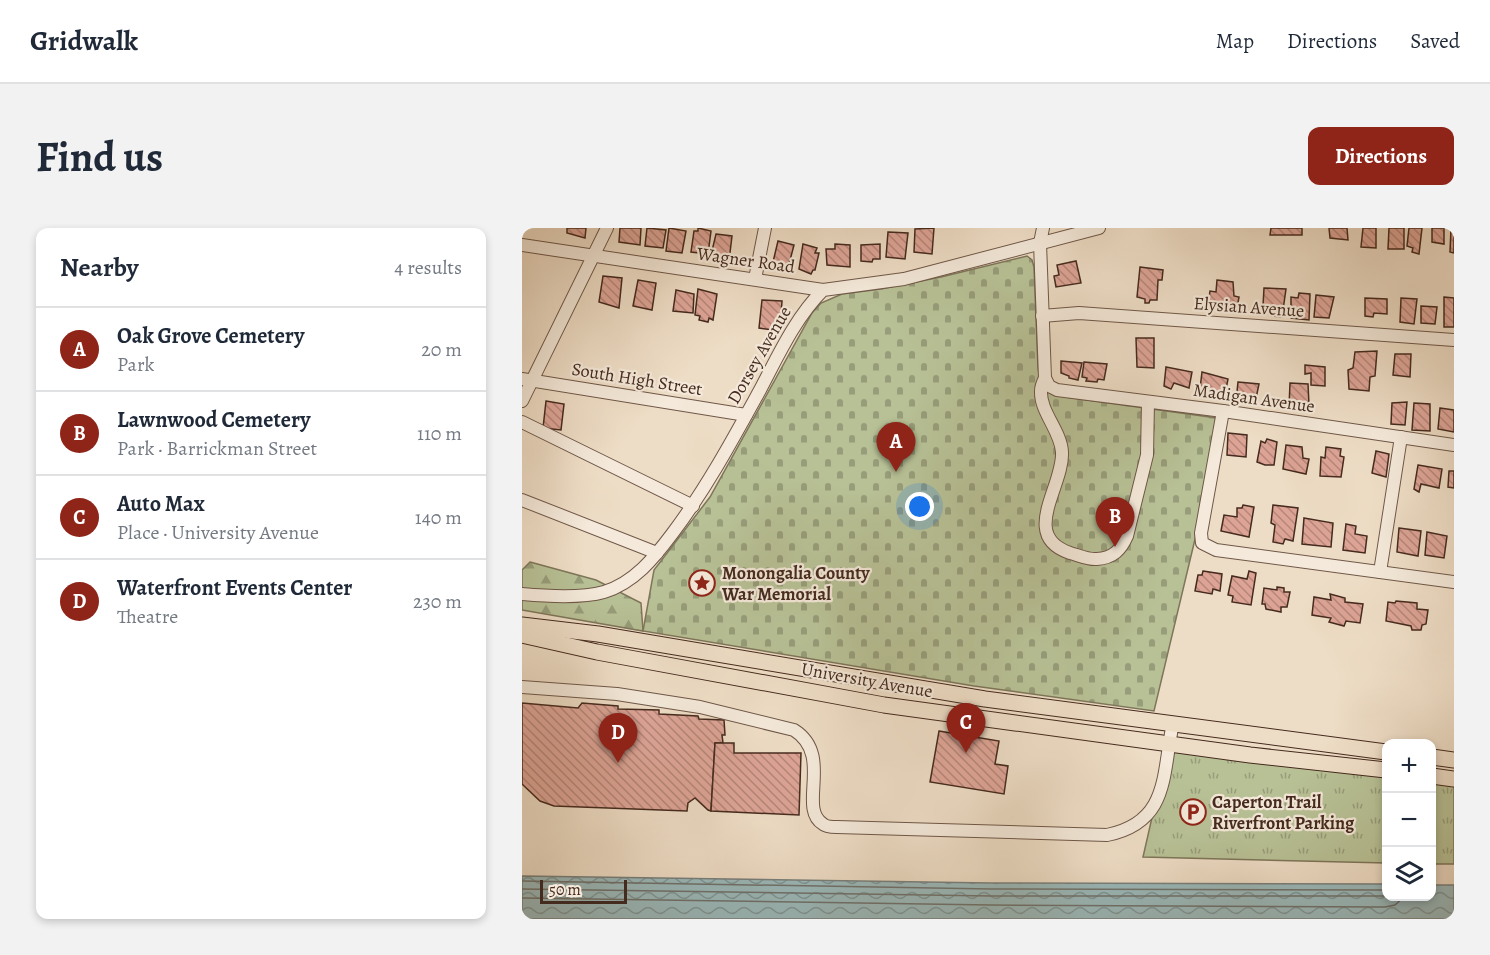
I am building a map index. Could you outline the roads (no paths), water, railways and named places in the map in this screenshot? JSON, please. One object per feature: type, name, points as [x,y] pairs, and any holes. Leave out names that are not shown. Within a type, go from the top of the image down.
[{"type":"main road","name":"University Avenue","points":[[522,625],[598,634],[985,699],[1382,751]]},
{"type":"main road","name":"University Avenue","points":[[522,635],[597,652],[884,705],[1250,755],[1382,770]]},
{"type":"main road","points":[[1436,758],[1454,760]]},
{"type":"main road","points":[[1436,777],[1454,779]]},
{"type":"street","points":[[522,401],[527,380],[607,228]]},
{"type":"street","points":[[755,279],[765,228]]},
{"type":"street","points":[[1043,228],[1040,243],[1047,382],[1040,392],[1062,450],[1059,472],[1045,520],[1046,532],[1053,543],[1062,550],[1092,560],[1116,553],[1124,545],[1147,455],[1148,402]]},
{"type":"street","points":[[823,290],[904,279],[1099,228]]},
{"type":"street","name":"Wagner Road","points":[[522,245],[823,290]]},
{"type":"street","name":"Dorsey Avenue","points":[[522,594],[571,596],[603,592],[645,568],[693,506],[802,315],[823,290]]},
{"type":"street","name":"Elysian Avenue","points":[[1042,316],[1079,313],[1454,340]]},
{"type":"street","name":"South High Street","points":[[527,380],[746,415]]},
{"type":"street","name":"Madigan Avenue","points":[[1047,382],[1057,390],[1223,411],[1454,445]]},
{"type":"street","points":[[1223,411],[1202,543],[1216,550],[1454,582]]},
{"type":"street","points":[[522,422],[693,506]]},
{"type":"street","points":[[1380,572],[1401,437]]},
{"type":"street","points":[[522,500],[657,553]]},
{"type":"street","points":[[522,687],[617,694],[732,714],[794,730],[802,735],[812,751],[814,762],[813,809],[824,825],[837,827],[1107,835],[1122,832],[1136,825],[1149,814],[1157,803],[1173,723]]},
{"type":"water","points":[[522,876],[991,883],[1382,884],[1382,901],[1436,901],[1436,885],[1454,885],[1454,919],[522,919]]},
{"type":"place","name":"Oak Grove Cemetery","points":[[896,472]]},
{"type":"place","name":"Lawnwood Cemetery","points":[[1115,547]]},
{"type":"place","name":"Monongalia County War Memorial","points":[[702,583]]},
{"type":"place","name":"Auto Max","points":[[966,753]]},
{"type":"place","name":"Waterfront Events Center","points":[[618,763]]},
{"type":"place","name":"Caperton Trail Riverfront Parking","points":[[1193,812]]}]
